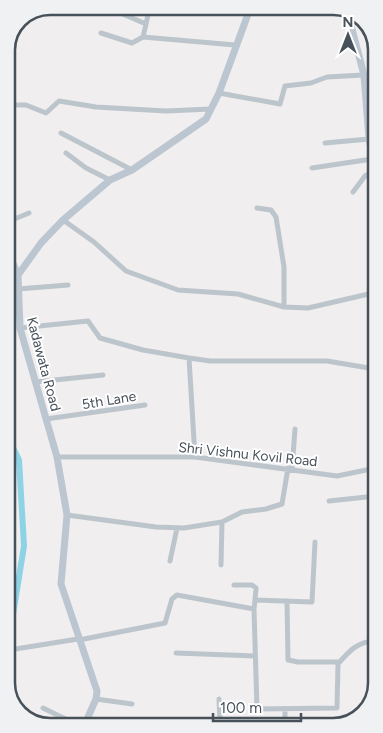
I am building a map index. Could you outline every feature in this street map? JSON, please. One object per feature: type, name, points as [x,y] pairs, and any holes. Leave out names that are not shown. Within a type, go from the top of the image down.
[{"type":"street","points":[[125,15],[146,24]]},
{"type":"street","points":[[143,37],[148,15]]},
{"type":"street","points":[[18,275],[40,243],[63,220],[110,180],[132,170],[206,119],[219,93],[235,45],[248,15]]},
{"type":"street","points":[[349,20],[364,77],[368,127]]},
{"type":"street","points":[[101,33],[132,43],[143,37],[235,45]]},
{"type":"street","points":[[219,93],[280,104],[286,86],[311,83],[327,77],[368,78]]},
{"type":"street","points":[[15,105],[26,105],[46,113],[59,102],[96,107],[146,110],[211,109]]},
{"type":"street","points":[[61,133],[132,170]]},
{"type":"street","points":[[325,143],[368,139]]},
{"type":"street","points":[[66,153],[86,168],[110,180]]},
{"type":"street","points":[[312,168],[368,162]]},
{"type":"street","points":[[353,192],[368,174]]},
{"type":"street","points":[[257,208],[271,210],[276,217],[284,268],[284,307]]},
{"type":"street","points":[[15,219],[29,213]]},
{"type":"street","points":[[63,220],[94,242],[126,271],[178,290],[238,294],[284,307],[308,308],[368,292]]},
{"type":"street","points":[[15,268],[18,275]]},
{"type":"street","name":"Kadawata Road","points":[[18,275],[20,328],[57,457],[67,516],[61,584],[97,691],[96,699]]},
{"type":"street","points":[[18,289],[68,285]]},
{"type":"street","points":[[20,328],[88,321],[100,338],[142,350],[189,358],[210,361],[327,361],[368,368]]},
{"type":"street","points":[[189,358],[195,456]]},
{"type":"street","points":[[34,382],[103,375]]},
{"type":"street","name":"5th Lane","points":[[46,419],[145,405]]},
{"type":"street","points":[[67,516],[176,528],[222,522],[242,512],[266,509],[282,504],[290,468],[295,428]]},
{"type":"street","name":"Shri Vishnu Kovil Road","points":[[57,457],[195,456],[337,476],[368,470]]},
{"type":"street","points":[[329,501],[368,497]]},
{"type":"street","points":[[221,565],[222,522]]},
{"type":"street","points":[[170,561],[176,528]]},
{"type":"street","points":[[255,600],[310,602],[313,599],[315,542]]},
{"type":"street","points":[[234,585],[252,585],[256,588],[254,609],[257,709],[337,708],[336,670],[340,662],[356,645],[368,641]]},
{"type":"street","points":[[15,649],[165,623],[172,598],[177,595],[254,609]]},
{"type":"street","points":[[287,601],[288,660],[298,662],[340,662]]},
{"type":"street","points":[[176,654],[255,656]]},
{"type":"street","points":[[88,718],[96,699],[132,704]]},
{"type":"street","points":[[219,699],[220,718]]},
{"type":"street","points":[[43,708],[64,718]]},
{"type":"street","points":[[285,709],[285,718]]},
{"type":"waterway","points":[[15,452],[19,460],[24,546],[15,602]]}]
